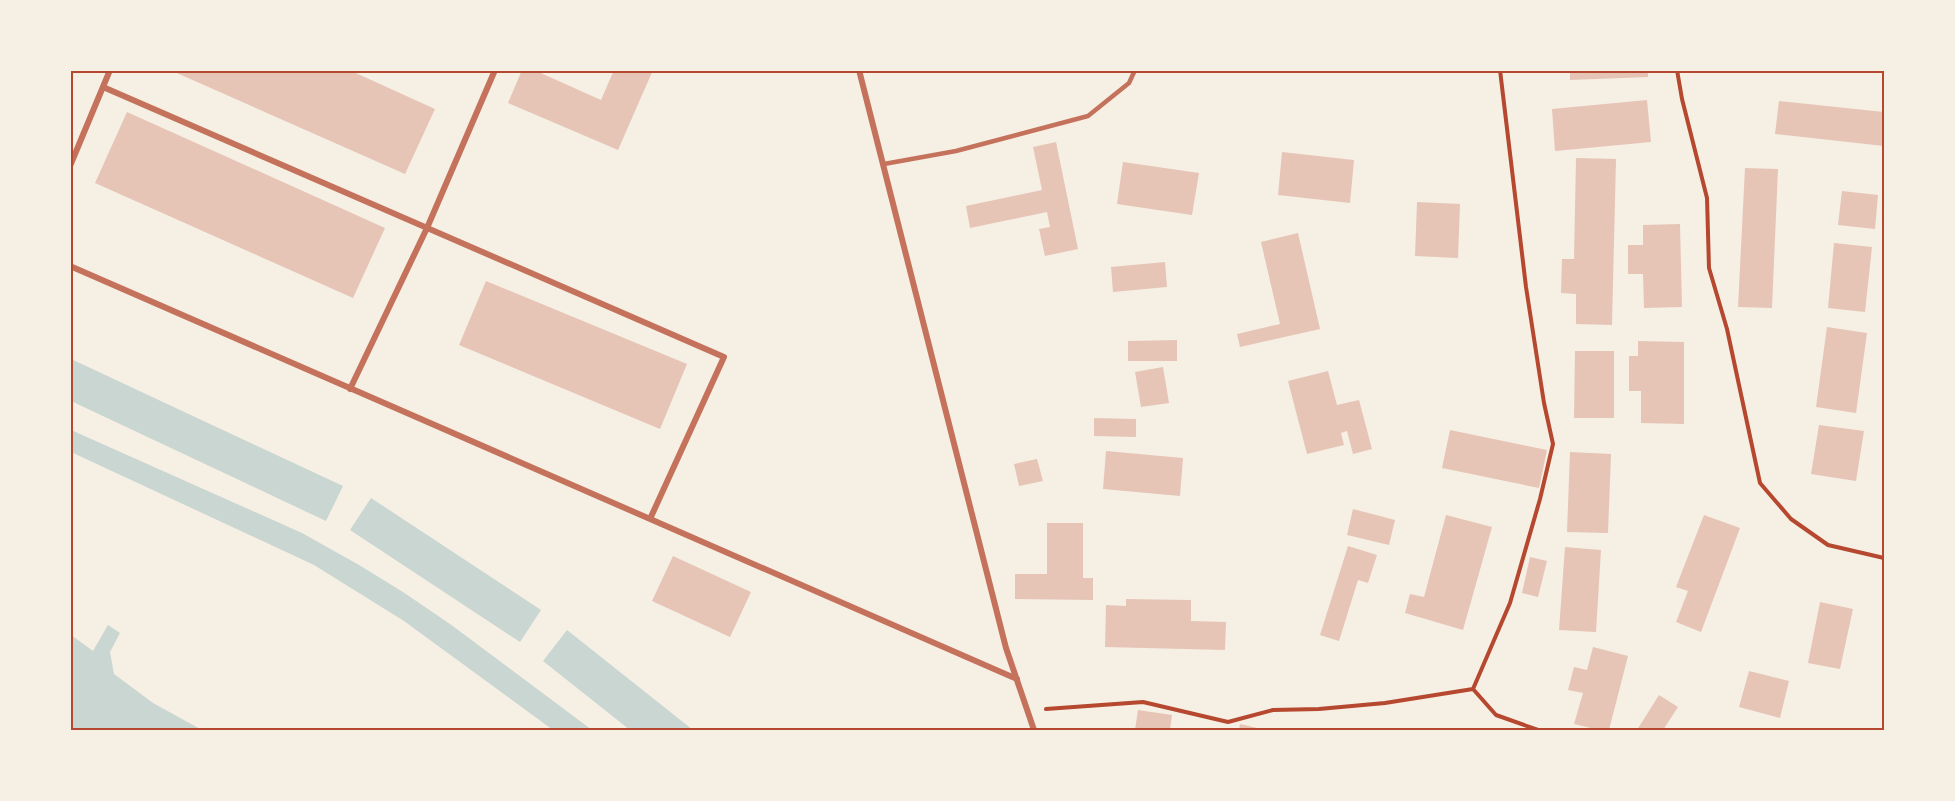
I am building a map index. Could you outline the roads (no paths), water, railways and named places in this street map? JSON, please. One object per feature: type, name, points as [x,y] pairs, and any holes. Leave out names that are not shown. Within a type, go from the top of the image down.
[{"type":"street","points":[[70,166],[110,70]]},
{"type":"street","points":[[350,389],[427,228],[495,70]]},
{"type":"street","points":[[859,70],[1006,648],[1034,730]]},
{"type":"street","points":[[103,87],[724,357],[650,519]]},
{"type":"street","points":[[70,266],[1017,679]]},
{"type":"lane","points":[[884,164],[956,151],[1088,116],[1129,83],[1135,70]]}]
